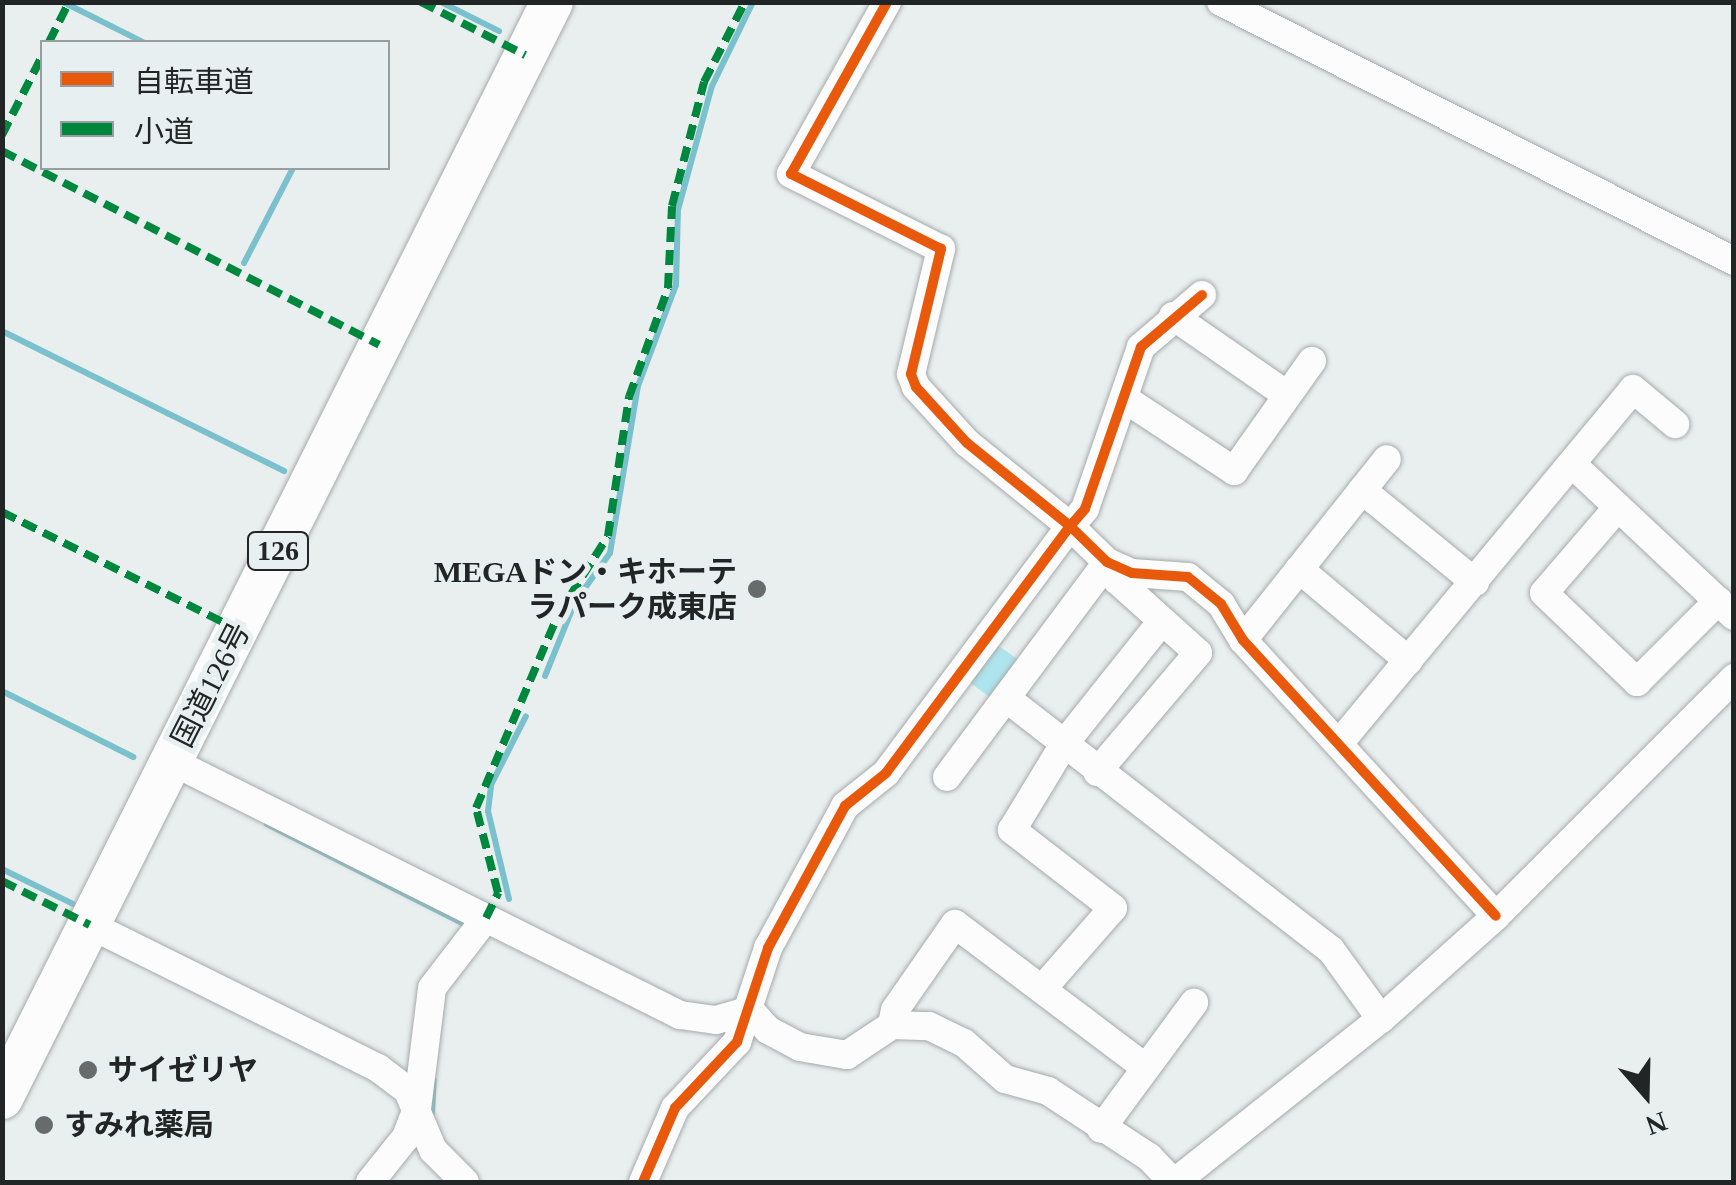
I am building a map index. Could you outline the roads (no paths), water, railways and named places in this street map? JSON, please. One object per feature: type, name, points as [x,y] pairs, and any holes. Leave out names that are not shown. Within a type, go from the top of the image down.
[{"type":"highway","name":"国道126号","points":[[2,1098],[552,2]]},
{"type":"street","points":[[886,2],[792,174],[941,249],[912,374],[916,387],[967,443],[1070,526],[1108,562],[1132,573],[1188,577],[1220,604],[1242,640],[1341,742],[1496,916]]},
{"type":"street","points":[[1222,2],[1734,261]]},
{"type":"street","points":[[643,1182],[675,1108],[737,1042],[768,948],[845,806],[886,774],[1085,510],[1141,348],[1202,294]]},
{"type":"street","points":[[1173,316],[1288,395]]},
{"type":"street","points":[[1125,399],[1234,471],[1312,362]]},
{"type":"street","points":[[1341,742],[1633,388],[1676,424]]},
{"type":"street","points":[[1242,640],[1386,459]]},
{"type":"street","points":[[1572,464],[1618,506],[1726,608],[1637,682],[1544,593],[1618,506]]},
{"type":"street","points":[[1362,490],[1475,582]]},
{"type":"street","points":[[1097,772],[1198,652],[1116,580],[1108,562]]},
{"type":"street","points":[[947,777],[1108,562]]},
{"type":"street","points":[[1299,569],[1408,662]]},
{"type":"street","points":[[1043,988],[1112,908],[1012,830],[1064,744],[1161,622]]},
{"type":"street","points":[[750,1010],[768,1030],[800,1047],[847,1055],[892,1025],[929,1026],[946,1034],[1005,1079],[1048,1091],[1100,1129],[1149,1157],[1174,1182],[1381,1018],[1496,916],[1734,678]]},
{"type":"street","points":[[1006,698],[1332,950],[1381,1018]]},
{"type":"street","points":[[173,762],[680,1015],[716,1020],[750,1010]]},
{"type":"street","points":[[370,1182],[406,1137],[417,1109],[432,988],[486,918]]},
{"type":"street","points":[[892,1025],[895,1010],[956,924],[1146,1068]]},
{"type":"street","points":[[90,925],[378,1068],[408,1091],[433,1150],[465,1182]]},
{"type":"street","points":[[1100,1129],[1194,1002]]},
{"type":"waterway","points":[[63,2],[139,40]]},
{"type":"waterway","points":[[441,2],[499,31]]},
{"type":"waterway","points":[[545,676],[575,602],[610,553],[638,386],[676,285],[678,210],[712,86],[753,2]]},
{"type":"waterway","points":[[244,263],[292,170]]},
{"type":"waterway","points":[[2,331],[284,471]]},
{"type":"waterway","points":[[2,691],[133,757]]},
{"type":"waterway","points":[[509,899],[488,811],[491,785],[526,716]]},
{"type":"waterway","points":[[267,824],[468,926]]},
{"type":"waterway","points":[[2,869],[73,904]]},
{"type":"waterway","points":[[432,1113],[434,1080]]},
{"type":"place","name":"MEGAドン・キホーテ ラパーク成東店","points":[[757,589]]},
{"type":"place","name":"サイゼリヤ","points":[[88,1070]]},
{"type":"place","name":"すみれ薬局","points":[[44,1125]]}]
